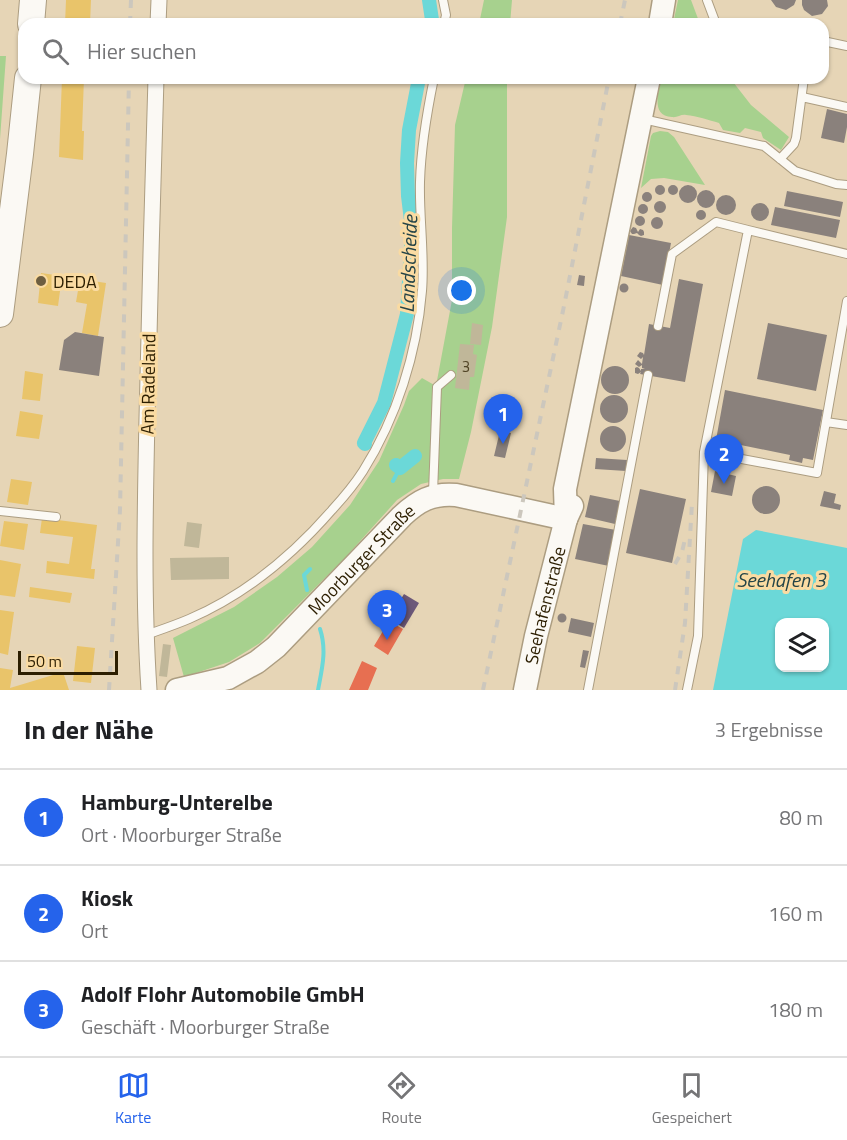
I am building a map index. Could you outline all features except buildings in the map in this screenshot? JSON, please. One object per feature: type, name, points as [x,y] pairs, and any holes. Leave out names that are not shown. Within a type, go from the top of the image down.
[{"type":"main road","points":[[32,18],[33,0]]},
{"type":"main road","points":[[661,18],[664,0]]},
{"type":"main road","points":[[0,314],[21,154],[27,84]]},
{"type":"main road","points":[[566,519],[565,489],[649,84]]},
{"type":"main road","name":"Moorburger Straße","points":[[177,690],[229,684],[276,647],[418,502],[433,496],[456,495],[566,519]]},
{"type":"main road","name":"Seehafenstraße","points":[[525,690],[536,636],[566,519]]},
{"type":"street","points":[[158,18],[159,0]]},
{"type":"street","name":"Am Radeland","points":[[149,690],[145,635],[146,461],[156,84]]},
{"type":"lane","points":[[444,0],[445,18]]},
{"type":"lane","points":[[707,0],[714,18]]},
{"type":"lane","points":[[829,42],[847,46]]},
{"type":"lane","points":[[145,635],[190,619],[226,600],[284,560],[342,499],[363,471],[382,435],[395,407],[411,359],[419,321],[423,252],[420,183],[423,139],[433,84]]},
{"type":"lane","points":[[780,159],[794,144],[796,138],[803,84]]},
{"type":"lane","points":[[802,97],[847,107]]},
{"type":"lane","points":[[641,119],[764,146],[795,171],[847,186]]},
{"type":"lane","points":[[658,326],[672,254],[716,222],[847,254]]},
{"type":"lane","points":[[687,690],[698,636],[704,452],[748,230]]},
{"type":"lane","points":[[704,452],[818,473],[847,301]]},
{"type":"lane","points":[[433,496],[437,387],[451,375]]},
{"type":"lane","points":[[588,690],[648,375]]},
{"type":"lane","points":[[826,422],[847,425]]},
{"type":"lane","points":[[0,510],[56,517]]},
{"type":"green space","points":[[484,0],[512,0],[510,18],[480,18]]},
{"type":"green space","points":[[678,0],[691,0],[698,18],[674,18]]},
{"type":"green space","points":[[0,56],[6,56],[0,139]]},
{"type":"green space","points":[[465,84],[507,84],[507,217],[492,327],[459,479],[443,479],[421,484],[397,500],[344,559],[260,643],[229,662],[184,677],[173,638],[234,607],[277,577],[312,547],[350,505],[379,461],[409,391],[422,378],[436,386],[452,300],[455,125]]},
{"type":"green space","points":[[660,84],[735,84],[751,105],[789,137],[781,150],[763,138],[761,132],[745,128],[740,133],[723,130],[719,123],[699,117],[665,116],[658,108]]},
{"type":"green space","points":[[660,131],[668,132],[674,137],[705,185],[664,178],[651,179],[641,188],[651,136]]},
{"type":"water","name":"Seehafen 3","points":[[756,530],[847,548],[847,690],[713,690],[743,539]]},
{"type":"waterway","name":"Landscheide","points":[[429,0],[432,18]]},
{"type":"waterway","name":"Landscheide","points":[[365,444],[384,403],[407,314],[412,229],[407,163],[409,130],[418,84]]},
{"type":"waterway","name":"Landscheide","points":[[396,465],[400,468],[415,456]]},
{"type":"waterway","points":[[393,481],[400,468]]},
{"type":"waterway","points":[[307,590],[304,575],[310,569]]},
{"type":"waterway","points":[[318,690],[323,652],[320,629]]},
{"type":"railway","points":[[130,18],[131,0]]},
{"type":"railway","points":[[621,18],[625,0]]},
{"type":"railway","points":[[109,690],[120,510],[129,84]]},
{"type":"railway","points":[[483,690],[564,306],[608,84]]},
{"type":"railway","points":[[675,690],[685,623],[692,503]]},
{"type":"railway","points":[[675,564],[682,552],[685,539]]},
{"type":"place","name":"DEDA","points":[[41,281]]},
{"type":"place","name":"Hamburg-Unterelbe","points":[[503,444]]},
{"type":"place","name":"Kiosk","points":[[724,484]]},
{"type":"place","name":"Adolf Flohr Automobile GmbH","points":[[387,640]]}]
